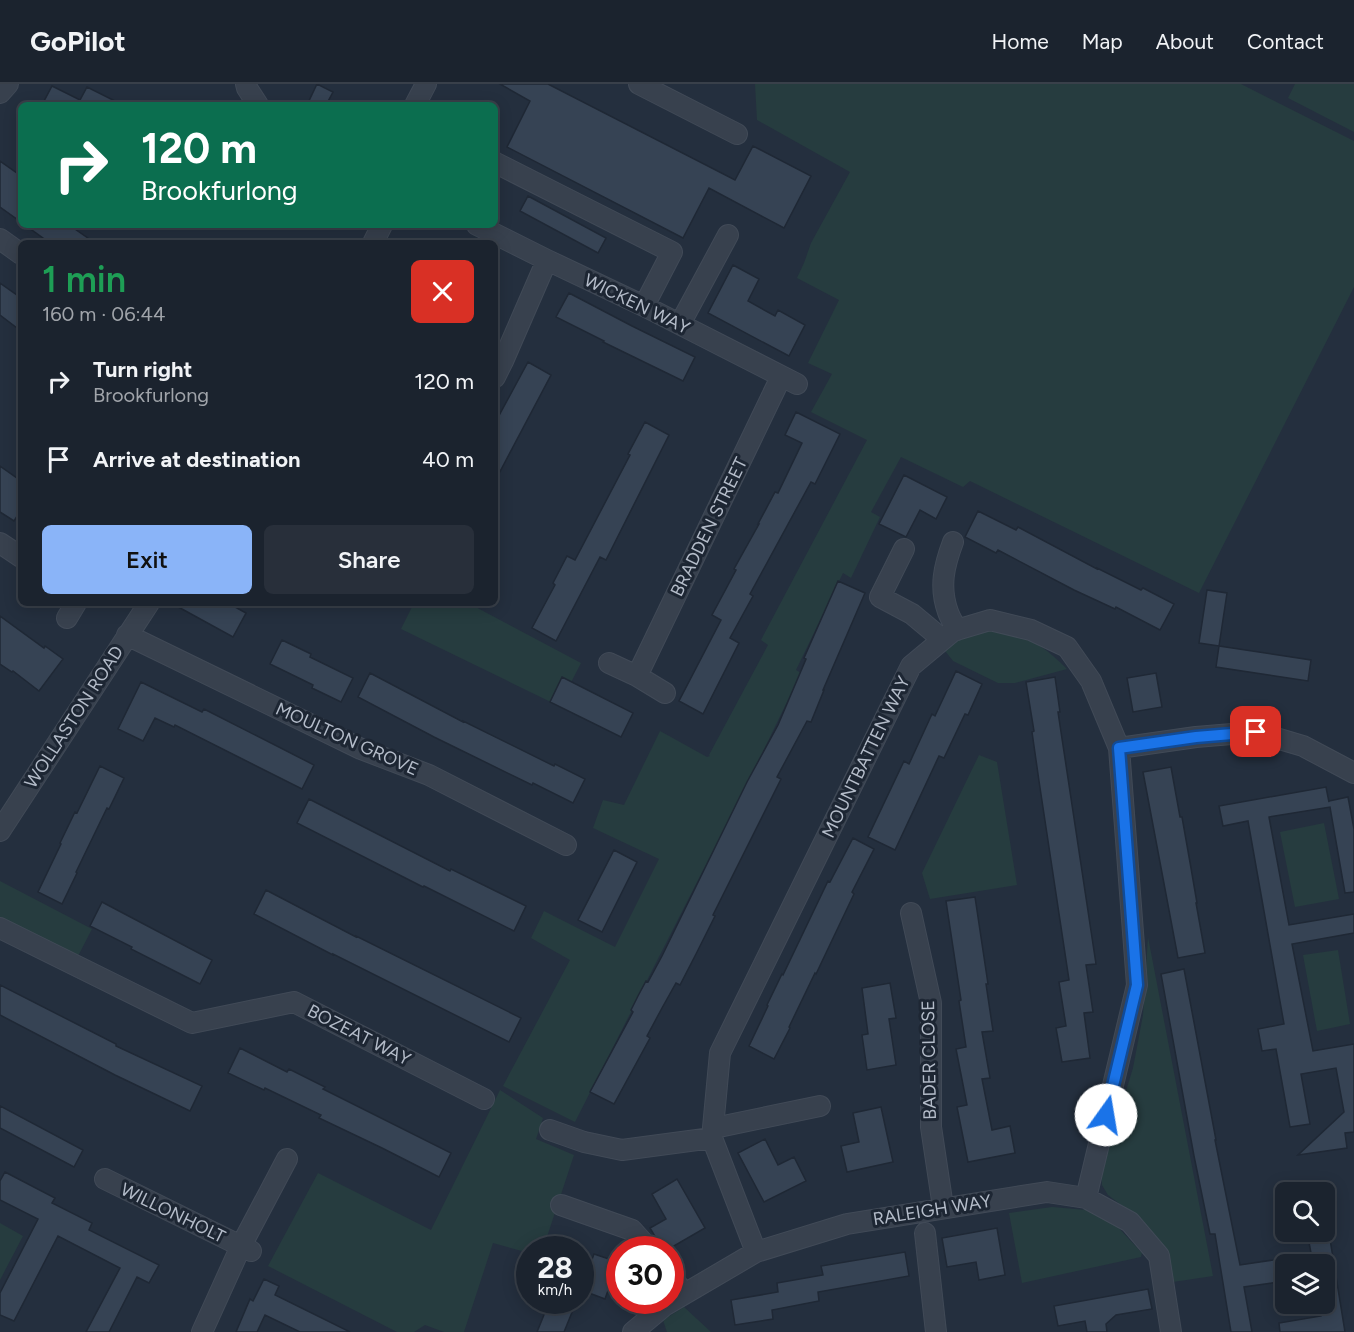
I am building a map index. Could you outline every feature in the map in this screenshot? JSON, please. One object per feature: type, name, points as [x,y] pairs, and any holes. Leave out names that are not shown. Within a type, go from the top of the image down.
[{"type":"street","points":[[0,93],[8,84]]},
{"type":"street","points":[[246,84],[256,102]]},
{"type":"street","points":[[417,102],[426,84]]},
{"type":"street","points":[[639,84],[737,134]]},
{"type":"street","points":[[498,164],[672,252],[644,306]]},
{"type":"street","name":"WICKEN WAY","points":[[483,228],[789,380]]},
{"type":"street","points":[[680,324],[728,235]]},
{"type":"street","points":[[0,239],[18,252]]},
{"type":"street","points":[[498,365],[547,260]]},
{"type":"street","name":"BRADDEN STREET","points":[[637,676],[789,380]]},
{"type":"street","points":[[950,634],[943,586],[945,563],[953,542]]},
{"type":"street","points":[[0,543],[18,555]]},
{"type":"street","points":[[904,549],[880,597],[950,634]]},
{"type":"street","name":"WOLLASTON ROAD","points":[[0,831],[147,606]]},
{"type":"street","name":"MOUNTBATTEN WAY","points":[[756,1252],[713,1133],[720,1053],[911,666],[950,634],[990,620],[1031,630],[1067,647],[1091,681],[1119,748],[1137,985],[1086,1198]]},
{"type":"street","name":"MOULTON GROVE","points":[[127,635],[361,749],[429,775],[566,845]]},
{"type":"street","points":[[609,663],[665,693]]},
{"type":"street","points":[[1119,748],[1196,737],[1256,732],[1304,746],[1354,772]]},
{"type":"street","name":"BADER CLOSE","points":[[911,913],[931,1003],[931,1127],[942,1207]]},
{"type":"street","name":"BOZEAT WAY","points":[[0,928],[192,1023],[294,1002],[484,1099]]},
{"type":"street","points":[[550,1130],[584,1142],[622,1150],[713,1133],[820,1106]]},
{"type":"street","name":"WILLONHOLT","points":[[202,1332],[246,1248],[287,1159]]},
{"type":"street","name":"WILLONHOLT","points":[[105,1179],[246,1248]]},
{"type":"street","name":"RALEIGH WAY","points":[[684,1294],[756,1252],[847,1224],[1047,1192],[1086,1198],[1130,1222],[1159,1256],[1171,1332]]},
{"type":"street","points":[[561,1205],[632,1230],[637,1236]]},
{"type":"street","points":[[924,1233],[936,1332]]},
{"type":"street","name":"RALEIGH WAY","points":[[633,1332],[654,1314]]},
{"type":"green space","points":[[755,84],[1241,84],[1354,141],[1354,287],[1199,593],[970,481],[963,487],[901,457],[871,512],[880,517],[851,578],[843,573],[796,670],[801,673],[754,770],[575,1122],[503,1086],[570,960],[531,938],[544,911],[615,947],[659,859],[593,828],[603,800],[624,805],[660,731],[707,757],[710,756],[768,645],[761,640],[867,440],[811,412],[832,374],[808,363],[839,300],[797,278],[811,243],[850,172],[757,120]]},
{"type":"green space","points":[[1295,84],[1354,84],[1354,132],[1288,98]]},
{"type":"green space","points":[[412,606],[474,606],[581,663],[559,706],[401,629]]},
{"type":"green space","points":[[984,629],[1009,633],[1030,640],[1067,669],[1015,683],[998,683],[953,661],[942,647],[956,637]]},
{"type":"green space","points":[[979,755],[997,762],[1017,885],[930,899],[922,873]]},
{"type":"green space","points":[[1324,823],[1339,899],[1295,907],[1280,832]]},
{"type":"green space","points":[[0,881],[92,929],[76,960],[0,921]]},
{"type":"green space","points":[[1148,937],[1213,1276],[1173,1282],[1168,1259],[1157,1238],[1133,1214],[1108,1195],[1102,1185],[1101,1172],[1133,1068],[1143,1015]]},
{"type":"green space","points":[[1338,950],[1350,1024],[1317,1031],[1303,955]]},
{"type":"green space","points":[[500,1090],[543,1118],[536,1139],[574,1155],[547,1236],[516,1236],[516,1249],[493,1243],[464,1332],[444,1332],[425,1325],[414,1332],[397,1332],[268,1266],[318,1173],[431,1230]]},
{"type":"green space","points":[[1052,1207],[1087,1210],[1115,1224],[1142,1253],[1141,1257],[1022,1283],[1009,1213]]},
{"type":"green space","points":[[0,1223],[23,1236],[0,1280]]},
{"type":"green space","points":[[684,1307],[711,1332],[667,1332],[663,1320],[673,1314],[684,1314]]},
{"type":"building","points":[[317,84],[333,92],[328,102],[308,102]]},
{"type":"building","points":[[500,84],[548,84],[735,180],[753,146],[811,176],[784,228],[709,188],[683,238],[507,147],[530,101]]},
{"type":"building","points":[[52,86],[80,100],[87,87],[117,102],[44,102]]},
{"type":"building","points":[[0,161],[18,174],[18,220],[0,207]]},
{"type":"building","points":[[528,196],[606,238],[598,253],[520,211]]},
{"type":"building","points":[[29,228],[73,228],[91,240],[46,240]]},
{"type":"building","points":[[733,265],[759,279],[748,301],[775,316],[778,310],[805,325],[789,356],[708,313]]},
{"type":"building","points":[[0,283],[18,296],[18,329],[0,315]]},
{"type":"building","points":[[569,293],[695,357],[683,381],[556,317]]},
{"type":"building","points":[[528,362],[551,375],[498,475],[498,417]]},
{"type":"building","points":[[796,412],[840,434],[815,484],[811,482],[750,594],[753,596],[730,638],[739,643],[703,714],[679,701],[721,620],[712,615],[775,492],[778,493],[802,443],[785,435]]},
{"type":"building","points":[[645,422],[669,435],[606,560],[600,557],[556,641],[532,628],[555,585],[553,583],[567,556],[575,560]]},
{"type":"building","points":[[0,466],[18,479],[18,515],[14,521],[0,512]]},
{"type":"building","points":[[904,475],[947,497],[936,519],[920,510],[906,537],[879,524]]},
{"type":"building","points":[[978,511],[1016,530],[1018,527],[1097,569],[1174,604],[1160,630],[1116,607],[1115,609],[1074,590],[998,550],[996,553],[965,537]]},
{"type":"building","points":[[838,581],[865,593],[811,722],[807,721],[777,777],[781,779],[713,915],[715,916],[680,985],[676,983],[662,1008],[647,1036],[650,1038],[614,1104],[590,1092],[633,1012],[631,1010],[638,996],[662,956],[747,782],[778,725]]},
{"type":"building","points":[[1207,590],[1227,593],[1219,646],[1199,643]]},
{"type":"building","points":[[176,606],[233,606],[246,613],[233,637]]},
{"type":"building","points":[[0,616],[63,659],[39,691],[0,664]]},
{"type":"building","points":[[282,640],[353,678],[341,702],[270,664]]},
{"type":"building","points":[[1219,646],[1311,660],[1308,681],[1216,667]]},
{"type":"building","points":[[956,671],[982,684],[944,758],[939,756],[895,850],[868,837],[904,761],[909,764],[932,714],[935,716]]},
{"type":"building","points":[[370,673],[463,722],[585,779],[573,803],[434,737],[358,697]]},
{"type":"building","points":[[1156,673],[1162,707],[1133,712],[1127,678]]},
{"type":"building","points":[[562,677],[633,713],[621,737],[550,702]]},
{"type":"building","points":[[1055,677],[1060,712],[1058,712],[1096,964],[1086,965],[1093,1012],[1084,1013],[1090,1058],[1062,1062],[1056,1028],[1066,1026],[1059,982],[1069,980],[1026,682]]},
{"type":"building","points":[[141,682],[202,712],[204,709],[314,765],[302,789],[175,725],[174,727],[155,718],[143,741],[118,729]]},
{"type":"building","points":[[100,766],[124,778],[109,809],[107,808],[62,904],[38,892],[75,812],[77,813]]},
{"type":"building","points":[[1171,767],[1180,817],[1182,817],[1205,953],[1178,958],[1143,772]]},
{"type":"building","points":[[1326,787],[1329,802],[1348,797],[1354,829],[1354,892],[1345,893],[1330,807],[1269,817],[1289,925],[1354,914],[1354,933],[1292,944],[1313,1051],[1354,1044],[1354,1132],[1345,1133],[1347,1148],[1298,1155],[1344,1112],[1336,1068],[1301,1074],[1310,1124],[1290,1127],[1276,1049],[1262,1051],[1258,1029],[1284,1024],[1248,821],[1223,826],[1219,806]]},
{"type":"building","points":[[309,799],[450,871],[451,869],[526,906],[514,931],[297,823]]},
{"type":"building","points":[[853,838],[874,849],[774,1059],[749,1046],[828,881],[830,882]]},
{"type":"building","points":[[614,850],[637,862],[602,932],[578,920]]},
{"type":"building","points":[[266,890],[521,1018],[509,1042],[254,914]]},
{"type":"building","points":[[975,897],[993,1031],[982,1032],[990,1078],[982,1079],[992,1130],[1010,1126],[1015,1153],[968,1162],[957,1107],[967,1105],[956,1049],[966,1047],[946,901]]},
{"type":"building","points":[[102,902],[212,960],[200,984],[90,926]]},
{"type":"building","points":[[1184,969],[1240,1265],[1275,1260],[1275,1283],[1244,1287],[1252,1332],[1231,1332],[1215,1234],[1210,1234],[1161,974]]},
{"type":"building","points":[[890,983],[896,1018],[889,1019],[896,1065],[867,1070],[862,1035],[868,1034],[862,988]]},
{"type":"building","points":[[0,985],[116,1046],[202,1086],[190,1111],[0,1015]]},
{"type":"building","points":[[240,1048],[287,1072],[289,1069],[325,1087],[323,1089],[451,1153],[439,1177],[319,1118],[321,1115],[228,1073]]},
{"type":"building","points":[[0,1106],[83,1150],[74,1167],[0,1128]]},
{"type":"building","points":[[881,1107],[893,1162],[847,1172],[841,1146],[859,1142],[853,1113]]},
{"type":"building","points":[[765,1139],[778,1165],[794,1157],[806,1181],[764,1202],[738,1153]]},
{"type":"building","points":[[5,1172],[55,1198],[52,1203],[92,1223],[89,1230],[159,1265],[149,1283],[137,1277],[109,1332],[86,1332],[120,1268],[58,1236],[14,1321],[0,1315],[0,1293],[38,1219],[0,1200],[0,1181]]},
{"type":"building","points":[[677,1179],[705,1228],[684,1240],[684,1236],[655,1236],[650,1228],[666,1219],[652,1194]]},
{"type":"building","points":[[997,1228],[1005,1275],[979,1280],[976,1262],[947,1267],[942,1238]]},
{"type":"building","points":[[1309,1242],[1330,1242],[1332,1254],[1311,1254]]},
{"type":"building","points":[[905,1252],[909,1276],[818,1292],[819,1301],[772,1310],[773,1319],[735,1325],[731,1300],[778,1292],[777,1283],[823,1275],[821,1266]]},
{"type":"building","points":[[594,1254],[606,1258],[605,1299],[594,1295]]},
{"type":"building","points":[[1335,1270],[1345,1332],[1280,1332],[1279,1323],[1321,1316],[1321,1314],[1335,1314]]},
{"type":"building","points":[[264,1279],[279,1286],[275,1295],[350,1332],[300,1332],[265,1315],[257,1332],[236,1332],[250,1299],[253,1301]]},
{"type":"building","points":[[1148,1289],[1152,1309],[1116,1315],[1106,1324],[1107,1332],[1087,1332],[1085,1321],[1058,1326],[1054,1306]]},
{"type":"building","points":[[544,1314],[571,1314],[564,1332],[537,1332]]},
{"type":"route","points":[[1106,1115],[1137,985],[1119,748],[1196,737],[1256,732]]}]
